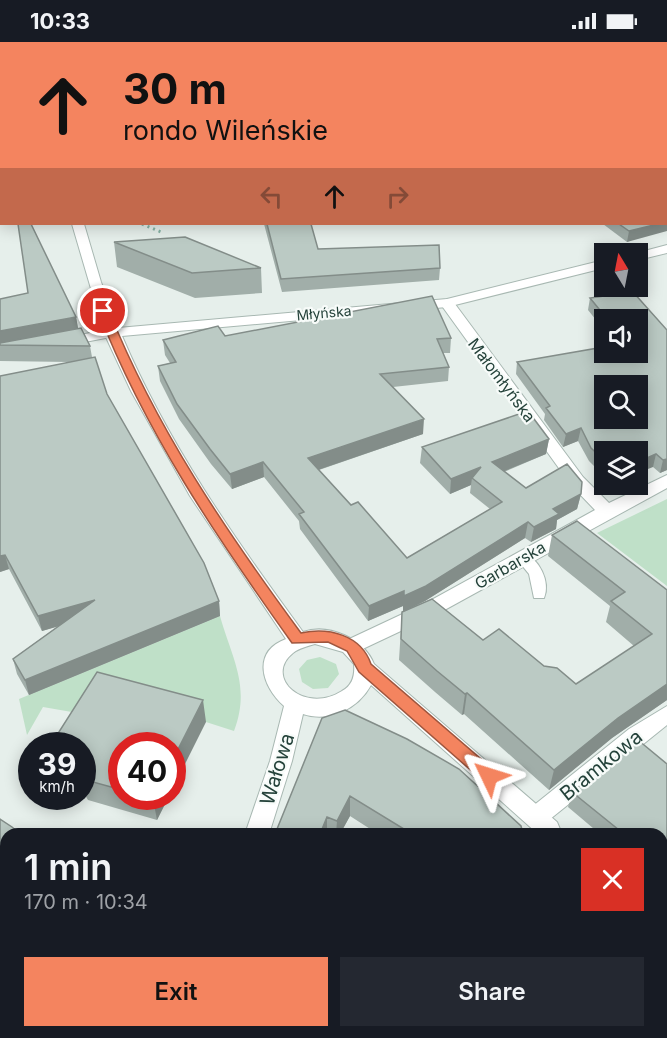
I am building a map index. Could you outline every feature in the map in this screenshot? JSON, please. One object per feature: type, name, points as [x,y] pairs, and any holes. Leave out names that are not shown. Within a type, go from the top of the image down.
[{"type":"street","points":[[78,225],[95,288],[111,333],[136,387],[179,466],[238,557],[297,639]]},
{"type":"street","points":[[648,254],[667,249]]},
{"type":"street","name":"Młyńska","points":[[45,345],[111,333],[447,303],[594,266]]},
{"type":"street","name":"Małomłyńska","points":[[447,303],[577,481],[606,510]]},
{"type":"street","name":"Garbarska","points":[[352,646],[407,623],[606,510],[667,481]]},
{"type":"street","points":[[330,636],[352,646],[361,657],[365,676],[360,689],[336,706],[321,708],[296,704],[283,696],[274,685],[271,673],[273,660],[285,647],[297,639],[330,636]]},
{"type":"street","points":[[364,668],[546,828]]},
{"type":"street","name":"Wałowa","points":[[259,828],[281,761],[296,704]]},
{"type":"street","name":"Bramkowa","points":[[548,828],[637,735],[667,714]]},
{"type":"lane","points":[[523,558],[534,568],[540,583],[539,594]]},
{"type":"path","points":[[144,225],[161,232]]},
{"type":"green space","points":[[667,499],[667,586],[597,533]]},
{"type":"green space","points":[[220,616],[238,673],[241,700],[234,731],[206,722],[89,715],[43,707],[29,732],[26,732],[19,699]]},
{"type":"green space","points":[[320,657],[336,664],[339,674],[328,688],[313,689],[302,682],[299,669],[307,660]]},
{"type":"building","points":[[18,225],[31,225],[76,317],[0,331],[0,299],[28,293]]},
{"type":"building","points":[[267,225],[311,225],[318,249],[439,245],[440,268],[281,279]]},
{"type":"building","points":[[620,225],[654,225],[629,231]]},
{"type":"building","points":[[185,237],[261,268],[192,273],[114,242]]},
{"type":"building","points":[[432,296],[451,338],[437,339],[449,367],[380,374],[424,419],[308,458],[351,505],[358,502],[407,558],[502,502],[472,478],[481,467],[451,479],[422,447],[528,411],[549,439],[492,462],[526,488],[567,464],[582,482],[581,494],[553,509],[559,514],[534,527],[528,522],[426,586],[404,596],[404,591],[369,606],[299,514],[304,512],[263,462],[230,474],[210,449],[177,404],[158,366],[176,362],[163,340],[218,326],[225,336]]},
{"type":"building","points":[[637,297],[667,330],[667,459],[663,460],[656,454],[648,458],[648,441],[594,441],[594,451],[581,428],[566,434],[546,408],[550,406],[517,362],[594,349],[594,363],[648,363],[648,309],[599,309],[590,298]]},
{"type":"building","points":[[81,328],[90,346],[0,345],[0,343]]},
{"type":"building","points":[[95,357],[107,394],[204,563],[219,601],[25,680],[13,659],[95,600],[38,616],[5,555],[0,556],[0,376]]},
{"type":"building","points":[[577,521],[667,590],[667,684],[618,718],[554,770],[467,693],[465,694],[401,639],[402,612],[432,599],[483,640],[499,629],[544,666],[557,668],[576,684],[652,634],[611,601],[625,592],[552,535]]},
{"type":"building","points":[[97,672],[203,700],[186,733],[108,732],[108,786],[96,783],[96,732],[59,732]]},
{"type":"building","points":[[345,710],[407,739],[459,769],[522,828],[402,828],[350,796],[337,821],[327,817],[322,828],[277,828],[322,718]]},
{"type":"building","points":[[638,740],[667,764],[667,828],[617,828],[572,792]]},
{"type":"building","points":[[0,819],[13,828],[0,828]]},
{"type":"route","points":[[103,311],[125,366],[179,466],[238,557],[297,639],[330,636],[352,646],[361,657],[364,668],[489,776]]}]
